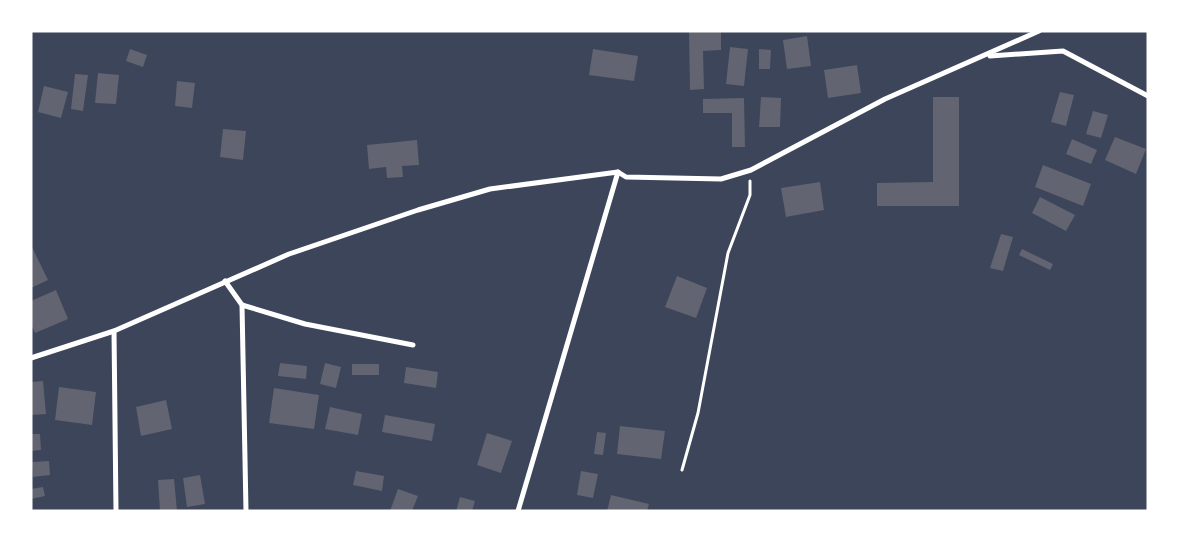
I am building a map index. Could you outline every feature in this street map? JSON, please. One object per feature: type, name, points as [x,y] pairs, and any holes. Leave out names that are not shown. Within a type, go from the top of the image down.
[{"type":"street","points":[[31,358],[114,331],[289,254],[418,210],[490,189],[618,172],[626,177],[695,180],[721,179],[751,170],[885,99],[987,56],[1039,31]]},
{"type":"street","points":[[987,56],[1063,51],[1148,96]]},
{"type":"street","points":[[518,511],[618,172]]},
{"type":"street","points":[[225,281],[242,305],[246,511]]},
{"type":"street","points":[[242,305],[306,324],[413,345]]},
{"type":"street","points":[[114,331],[116,511]]},
{"type":"path","points":[[682,470],[698,413],[728,254],[750,195],[751,170]]},
{"type":"shaded area","points":[[31,31],[1148,31],[1148,511],[31,511]]},
{"type":"building","points":[[689,31],[721,31],[721,50],[703,51],[704,89],[690,90]]},
{"type":"building","points":[[807,36],[811,66],[787,69],[783,40]]},
{"type":"building","points":[[730,47],[748,49],[744,86],[726,84]]},
{"type":"building","points":[[130,49],[147,55],[143,67],[126,61]]},
{"type":"building","points":[[593,49],[638,56],[634,81],[589,75]]},
{"type":"building","points":[[759,49],[771,50],[770,69],[759,69]]},
{"type":"building","points":[[857,65],[861,93],[828,98],[824,70]]},
{"type":"building","points":[[98,73],[119,75],[116,104],[95,103]]},
{"type":"building","points":[[75,74],[88,75],[83,111],[71,109]]},
{"type":"building","points":[[177,81],[195,83],[192,108],[175,106]]},
{"type":"building","points":[[44,86],[68,92],[61,118],[38,112]]},
{"type":"building","points":[[1060,92],[1074,95],[1066,126],[1051,122]]},
{"type":"building","points":[[761,97],[781,98],[780,127],[759,127]]},
{"type":"building","points":[[933,97],[959,97],[959,206],[877,206],[877,183],[933,182]]},
{"type":"building","points":[[744,98],[745,147],[732,147],[732,113],[703,113],[703,99]]},
{"type":"building","points":[[1093,111],[1108,115],[1101,138],[1086,134]]},
{"type":"building","points":[[223,129],[246,131],[243,160],[220,157]]},
{"type":"building","points":[[1115,137],[1146,149],[1136,174],[1105,160]]},
{"type":"building","points":[[1072,139],[1097,150],[1091,164],[1066,154]]},
{"type":"building","points":[[417,140],[419,165],[402,166],[403,177],[387,178],[386,167],[369,169],[367,145]]},
{"type":"building","points":[[1043,165],[1091,184],[1083,206],[1035,187]]},
{"type":"building","points":[[820,182],[824,210],[786,217],[781,188]]},
{"type":"building","points":[[1040,197],[1075,215],[1066,231],[1032,213]]},
{"type":"building","points":[[1001,234],[1013,237],[1003,271],[990,268]]},
{"type":"building","points":[[31,245],[48,280],[31,288]]},
{"type":"building","points":[[1022,249],[1053,264],[1050,270],[1019,255]]},
{"type":"building","points":[[677,276],[707,288],[696,318],[665,307]]},
{"type":"building","points":[[56,290],[68,319],[35,333],[31,324],[31,301]]},
{"type":"building","points":[[280,363],[307,366],[306,379],[278,376]]},
{"type":"building","points":[[325,363],[341,367],[336,388],[320,384]]},
{"type":"building","points":[[352,364],[379,364],[379,375],[352,375]]},
{"type":"building","points":[[406,367],[438,372],[436,388],[404,383]]},
{"type":"building","points":[[43,381],[46,414],[31,415],[31,382]]},
{"type":"building","points":[[59,387],[96,392],[92,425],[55,420]]},
{"type":"building","points":[[274,388],[319,395],[314,429],[269,423]]},
{"type":"building","points":[[166,400],[172,429],[141,436],[136,407]]},
{"type":"building","points":[[330,407],[362,414],[358,435],[325,429]]},
{"type":"building","points":[[385,415],[435,424],[432,441],[382,432]]},
{"type":"building","points":[[620,426],[665,431],[661,459],[617,454]]},
{"type":"building","points":[[597,432],[606,433],[603,455],[594,454]]},
{"type":"building","points":[[487,433],[512,441],[501,473],[477,465]]},
{"type":"building","points":[[31,434],[40,434],[41,450],[31,451]]},
{"type":"building","points":[[49,461],[50,475],[33,477],[32,462]]},
{"type":"building","points":[[356,471],[384,476],[382,491],[353,485]]},
{"type":"building","points":[[581,471],[598,474],[593,498],[577,495]]},
{"type":"building","points":[[200,475],[205,504],[187,507],[183,478]]},
{"type":"building","points":[[174,479],[177,511],[160,511],[158,480]]},
{"type":"building","points":[[43,487],[45,496],[31,499],[31,489]]},
{"type":"building","points":[[398,489],[418,496],[412,511],[390,511]]},
{"type":"building","points":[[611,495],[649,504],[647,511],[607,511]]},
{"type":"building","points":[[460,497],[475,501],[472,511],[456,511]]}]
